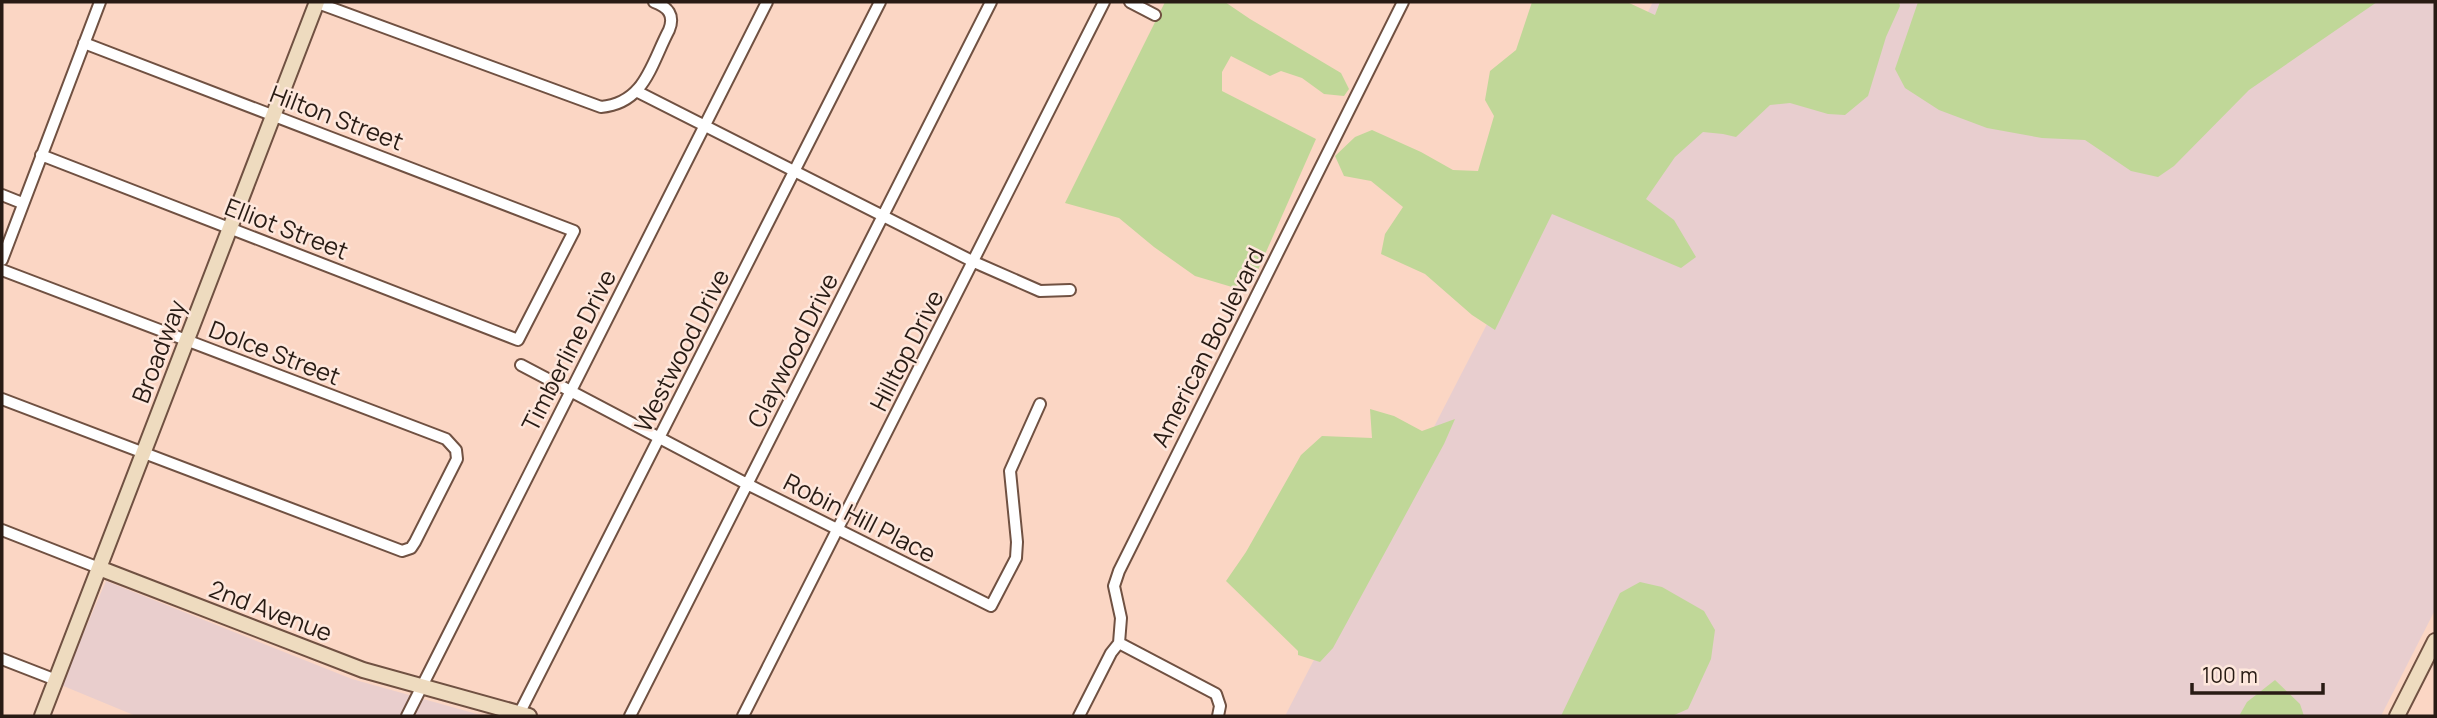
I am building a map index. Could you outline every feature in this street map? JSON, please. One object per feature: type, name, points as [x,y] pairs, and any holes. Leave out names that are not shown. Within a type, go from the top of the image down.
[{"type":"street","points":[[2,260],[100,2]]},
{"type":"street","points":[[317,2],[598,107],[618,104],[638,92],[672,24],[669,11],[654,2]]},
{"type":"street","name":"Broadway","points":[[42,716],[317,2]]},
{"type":"street","name":"Timberline Drive","points":[[407,716],[767,2]]},
{"type":"street","name":"Westwood Drive","points":[[522,715],[880,2]]},
{"type":"street","name":"Claywood Drive","points":[[629,716],[991,2]]},
{"type":"street","name":"Hilltop Drive","points":[[743,716],[1104,2]]},
{"type":"street","points":[[1130,2],[1155,15]]},
{"type":"street","name":"American Boulevard","points":[[1119,643],[1121,618],[1115,586],[1119,571],[1403,2]]},
{"type":"street","name":"Hilton Street","points":[[84,43],[574,232],[518,340]]},
{"type":"street","points":[[638,92],[706,124],[974,262],[1040,291],[1070,290]]},
{"type":"street","name":"Elliot Street","points":[[41,155],[518,340]]},
{"type":"street","points":[[2,195],[22,203]]},
{"type":"street","name":"Dolce Street","points":[[2,270],[446,439],[453,446],[457,458],[415,542],[407,550],[398,551],[143,453]]},
{"type":"street","name":"Robin Hill Place","points":[[521,365],[747,484],[991,606],[1016,558],[1010,471],[1040,404]]},
{"type":"street","points":[[2,399],[143,453]]},
{"type":"street","name":"2nd Avenue","points":[[2,530],[363,670],[522,715]]},
{"type":"street","points":[[2397,716],[2435,641]]},
{"type":"street","points":[[1079,716],[1111,653],[1119,643],[1216,694],[1220,706],[1218,716]]},
{"type":"street","points":[[2,659],[56,680]]},
{"type":"shaded area","points":[[1653,2],[2435,2],[2435,610],[2381,716],[1285,716]]},
{"type":"shaded area","points":[[106,581],[352,679],[484,716],[136,716],[61,685]]},
{"type":"green space","points":[[1165,2],[1225,2],[1341,73],[1349,89],[1344,96],[1324,94],[1302,78],[1281,71],[1270,76],[1231,56],[1222,72],[1222,91],[1316,139],[1258,270],[1240,294],[1232,287],[1195,276],[1119,218],[1065,203]]},
{"type":"green space","points":[[1532,2],[1627,2],[1655,15],[1660,2],[1899,2],[1900,6],[1886,37],[1868,96],[1845,115],[1828,114],[1790,103],[1770,105],[1736,137],[1703,132],[1675,157],[1646,199],[1674,220],[1696,257],[1681,268],[1552,214],[1495,330],[1472,315],[1425,274],[1381,254],[1385,234],[1403,207],[1371,181],[1344,176],[1335,156],[1355,137],[1372,130],[1453,170],[1478,171],[1494,116],[1485,100],[1490,71],[1516,50]]},
{"type":"green space","points":[[1918,2],[2377,2],[2249,90],[2174,166],[2158,177],[2131,171],[2085,140],[2042,138],[1987,128],[1939,110],[1905,88],[1895,69]]},
{"type":"green space","points":[[1370,409],[1394,416],[1422,431],[1455,419],[1333,648],[1320,662],[1298,655],[1298,651],[1226,581],[1246,552],[1301,455],[1322,436],[1372,438]]},
{"type":"green space","points":[[1640,582],[1662,587],[1704,611],[1715,630],[1711,659],[1688,709],[1672,716],[1561,716],[1620,593]]},
{"type":"green space","points":[[2275,680],[2300,704],[2304,716],[2239,716],[2247,702]]}]
